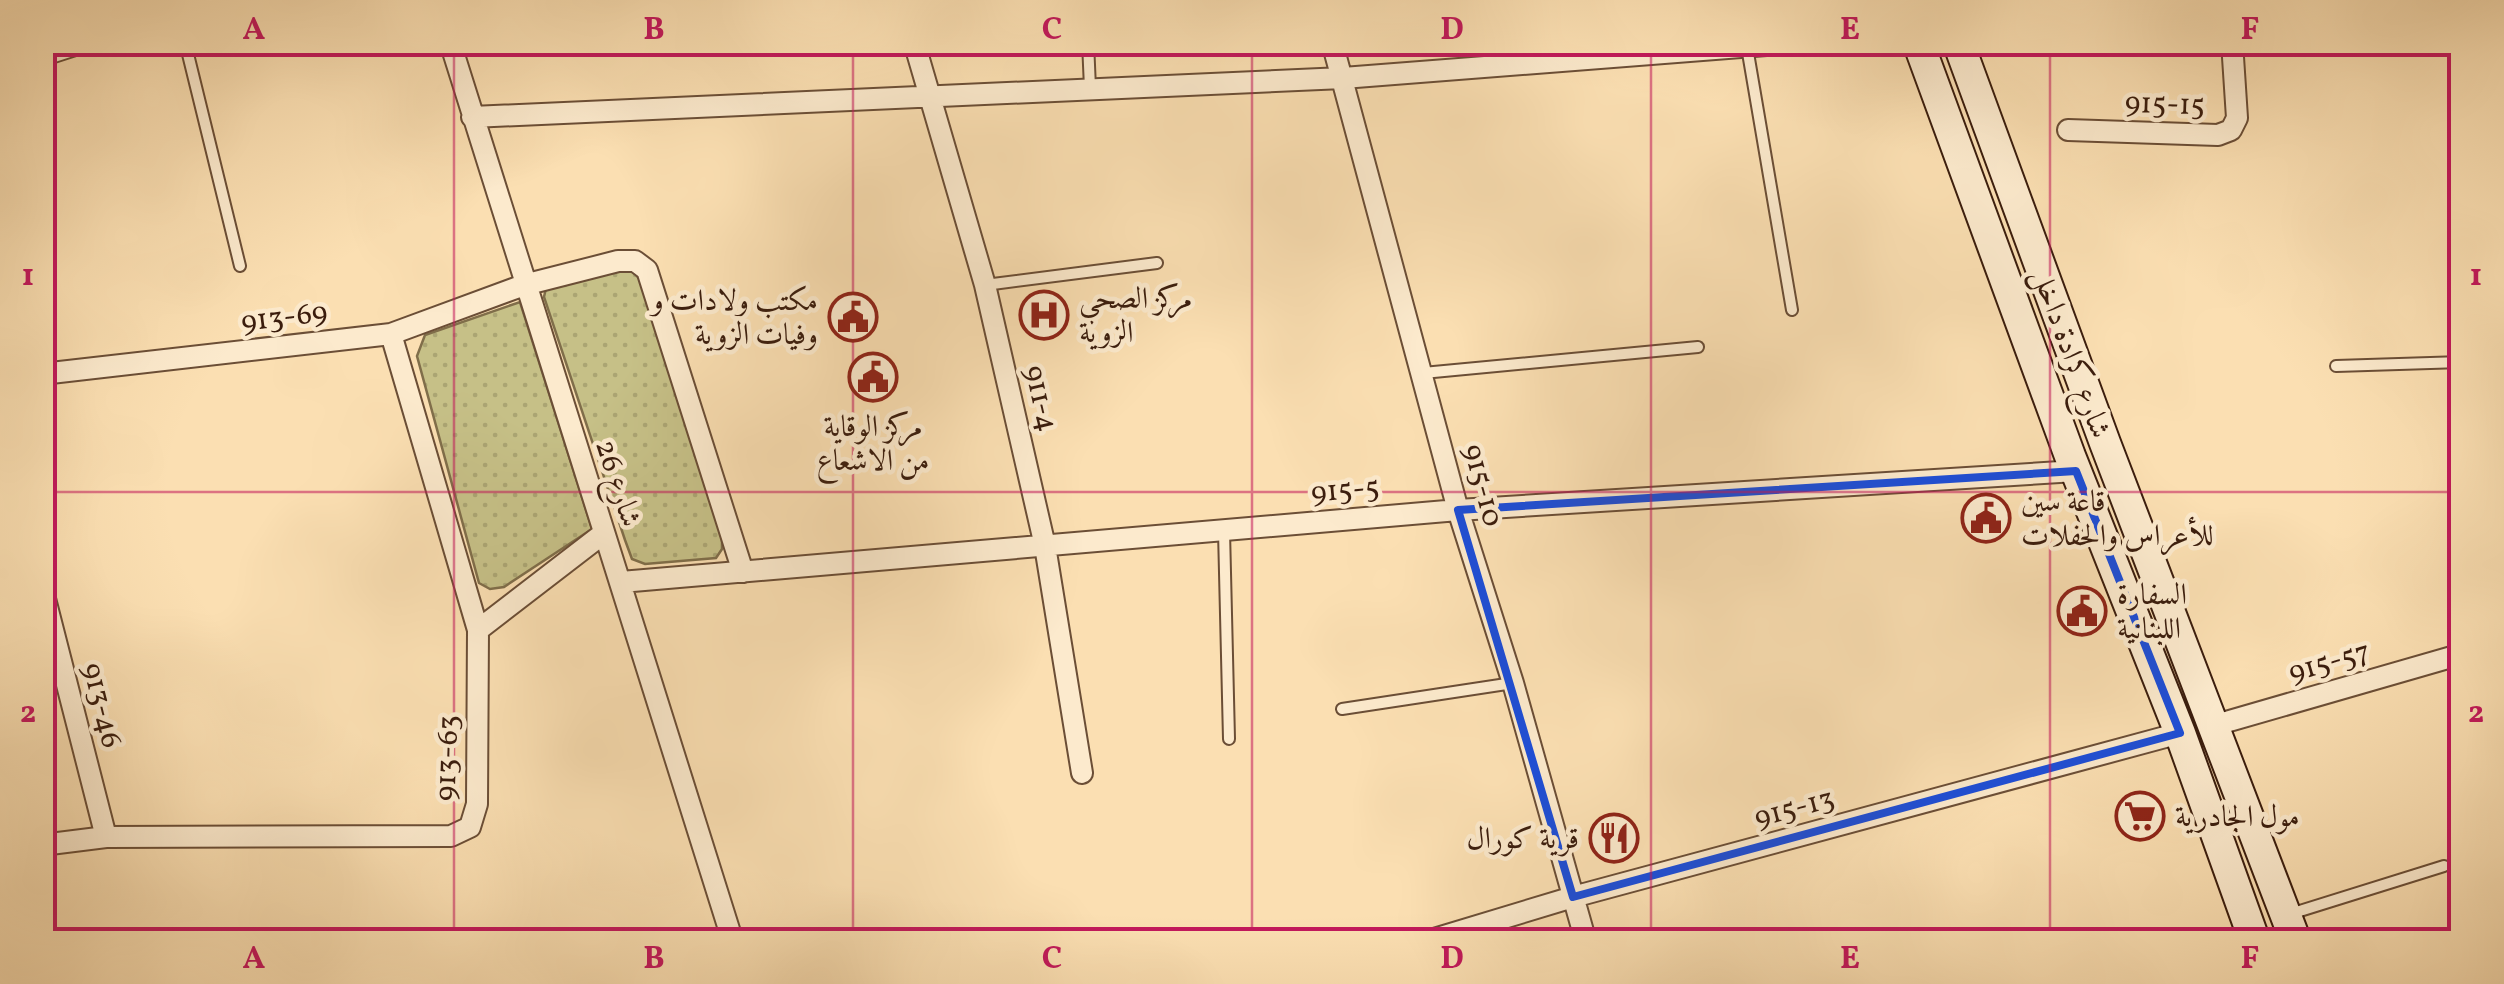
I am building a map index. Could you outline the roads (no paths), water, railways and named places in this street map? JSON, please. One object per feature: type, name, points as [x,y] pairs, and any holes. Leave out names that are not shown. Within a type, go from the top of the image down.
[{"type":"main road","name":"شارع كرادة داخل","points":[[1918,42],[2073,464],[2180,733],[2256,942]]},
{"type":"main road","name":"شارع كرادة داخل","points":[[1958,42],[2105,444],[2291,928]]},
{"type":"main road","points":[[2073,464],[2105,444]]},
{"type":"street","points":[[42,53],[76,42]]},
{"type":"street","name":"شارع 26","points":[[450,42],[733,942]]},
{"type":"street","name":"911-4","points":[[914,42],[985,285],[1045,546],[1082,773]]},
{"type":"street","name":"915-10","points":[[1332,42],[1458,510],[1513,682],[1586,942]]},
{"type":"street","points":[[472,116],[1343,78],[1806,42]]},
{"type":"street","name":"915-15","points":[[2068,130],[2218,134],[2231,130],[2236,118],[2232,42]]},
{"type":"street","name":"913-69","points":[[42,374],[392,334],[524,285],[618,261],[634,261],[647,270],[743,572]]},
{"type":"street","name":"913-63","points":[[42,844],[106,837],[450,836],[470,827],[477,804],[478,630],[392,334]]},
{"type":"street","name":"915-5","points":[[621,582],[1458,510],[2073,464]]},
{"type":"street","points":[[478,630],[604,533]]},
{"type":"street","name":"913-46","points":[[43,593],[106,837]]},
{"type":"street","name":"915-57","points":[[2212,726],[2462,654]]},
{"type":"street","name":"915-13","points":[[1424,942],[1491,932],[1574,897],[2180,733]]},
{"type":"lane","points":[[185,42],[240,266]]},
{"type":"lane","points":[[1088,42],[1090,88]]},
{"type":"lane","points":[[1747,47],[1792,310]]},
{"type":"lane","points":[[985,285],[1157,263]]},
{"type":"lane","points":[[1423,374],[1698,347]]},
{"type":"lane","points":[[2336,366],[2462,362]]},
{"type":"lane","points":[[1224,530],[1228,739]]},
{"type":"lane","points":[[1342,710],[1513,682]]},
{"type":"lane","points":[[2291,928],[2444,866]]},
{"type":"place","name":"مركز الصحي الزوية","points":[[1044,315]]},
{"type":"place","name":"مكتب ولادات و وفيات الزوية","points":[[853,317]]},
{"type":"place","name":"مركز الوقاية من الاشعاع","points":[[873,377]]},
{"type":"place","name":"قاعة سين للأعراس والحفلات","points":[[1986,518]]},
{"type":"place","name":"السفارة اللبنانية","points":[[2082,611]]},
{"type":"place","name":"مول الجادرية","points":[[2140,816]]},
{"type":"place","name":"قرية كورال","points":[[1614,838]]}]
